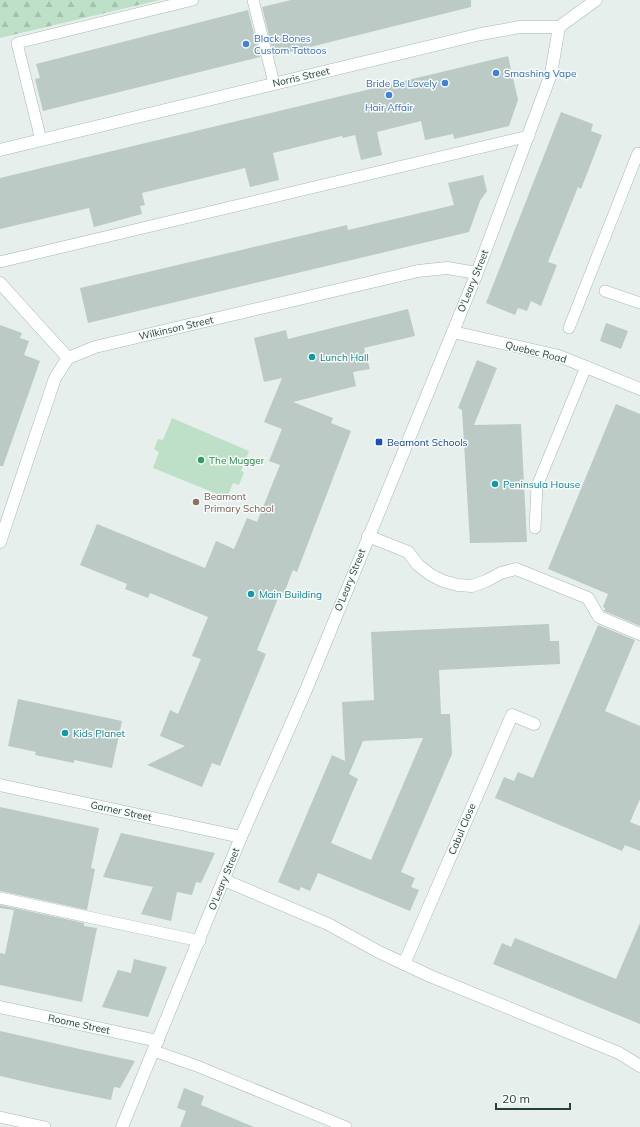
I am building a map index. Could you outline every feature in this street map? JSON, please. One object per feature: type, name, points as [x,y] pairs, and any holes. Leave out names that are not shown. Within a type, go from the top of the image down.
[{"type":"street","points":[[559,27],[596,0]]},
{"type":"street","name":"Norris Street","points":[[0,150],[274,83],[501,30],[559,27]]},
{"type":"street","name":"O'Leary Street","points":[[122,1127],[200,941],[241,837],[306,690],[477,273],[551,74],[559,27]]},
{"type":"street","name":"Wilkinson Street","points":[[68,358],[95,347],[418,271],[447,268],[477,273]]},
{"type":"street","points":[[0,283],[68,358],[55,378],[0,542]]},
{"type":"street","name":"Quebec Road","points":[[453,332],[559,356],[640,389]]},
{"type":"street","points":[[368,536],[408,552],[418,564],[431,575],[443,581],[458,585],[472,586],[486,582],[501,573],[516,570],[588,598],[599,617],[640,634]]},
{"type":"street","name":"Cabul Close","points":[[404,964],[512,715],[534,724]]},
{"type":"street","name":"Garner Street","points":[[0,785],[241,837]]},
{"type":"street","points":[[224,880],[328,924],[404,964],[619,1053],[640,1066]]},
{"type":"street","name":"Roome Street","points":[[0,1007],[156,1046]]},
{"type":"lane","points":[[41,140],[17,43],[193,0]]},
{"type":"lane","points":[[253,0],[274,83]]},
{"type":"lane","points":[[0,262],[529,136]]},
{"type":"lane","points":[[569,328],[638,153],[640,154]]},
{"type":"lane","points":[[605,291],[640,304]]},
{"type":"lane","points":[[535,528],[537,486],[586,367]]},
{"type":"lane","points":[[0,898],[200,941]]},
{"type":"lane","points":[[156,1046],[197,1066],[346,1127]]},
{"type":"lane","points":[[0,1117],[45,1127]]},
{"type":"green space","points":[[0,0],[160,0],[0,38]]},
{"type":"green space","name":"The Mugger","points":[[172,418],[249,451],[241,471],[244,472],[239,485],[233,483],[227,498],[153,468],[159,452],[154,449],[158,439],[163,440]]},
{"type":"building","points":[[291,0],[471,0],[471,7],[274,56],[262,7]]},
{"type":"building","points":[[248,10],[260,57],[43,111],[35,79],[40,78],[36,64]]},
{"type":"building","points":[[508,56],[518,100],[509,126],[454,139],[453,134],[425,140],[421,121],[377,132],[382,155],[361,160],[355,135],[343,138],[342,136],[273,153],[279,180],[250,187],[245,168],[142,193],[145,205],[140,206],[142,214],[94,227],[89,208],[0,229],[0,178]]},
{"type":"building","points":[[561,112],[593,124],[591,131],[602,135],[581,189],[578,187],[548,262],[557,265],[541,306],[531,301],[527,311],[518,308],[515,315],[486,303]]},
{"type":"building","points":[[483,175],[487,191],[480,201],[469,232],[88,323],[80,288],[347,225],[348,230],[454,205],[448,183]]},
{"type":"building","points":[[408,309],[415,336],[364,348],[370,369],[353,372],[356,386],[293,402],[333,418],[331,423],[351,431],[297,572],[293,570],[284,593],[281,591],[257,650],[266,654],[220,766],[212,763],[202,787],[147,765],[185,746],[160,736],[170,710],[178,714],[201,659],[192,656],[208,617],[150,593],[148,598],[125,589],[127,584],[80,565],[97,524],[205,568],[216,541],[234,549],[247,518],[257,522],[280,465],[269,461],[282,429],[264,422],[282,378],[264,382],[254,338],[286,330],[288,339]]},
{"type":"building","points":[[606,323],[628,331],[621,349],[600,341]]},
{"type":"building","points":[[0,325],[22,333],[20,338],[29,341],[24,355],[40,361],[3,466],[0,466]]},
{"type":"building","name":"Peninsula House","points":[[477,360],[497,368],[474,425],[521,424],[527,542],[470,543],[462,410],[458,408]]},
{"type":"building","points":[[616,404],[640,414],[640,626],[604,611],[605,608],[603,607],[608,594],[548,569]]},
{"type":"building","points":[[549,624],[550,641],[559,641],[560,664],[439,670],[441,714],[450,714],[452,754],[401,872],[415,878],[411,887],[419,890],[410,911],[318,873],[310,891],[301,887],[299,891],[278,882],[332,755],[345,761],[342,702],[374,700],[371,632]],"holes":[[[423,738],[371,860],[331,843],[358,779],[349,774],[363,741]]]},
{"type":"building","points":[[598,625],[635,640],[605,711],[640,726],[640,799],[630,822],[640,826],[640,851],[625,845],[622,851],[495,798],[504,777],[514,781],[518,772],[533,778]]},
{"type":"building","name":"Kids Planet","points":[[18,699],[122,721],[112,768],[74,760],[74,763],[35,755],[36,752],[8,746]]},
{"type":"building","points":[[0,807],[99,828],[91,868],[95,869],[87,910],[0,891]]},
{"type":"building","points":[[121,833],[215,853],[201,883],[196,882],[192,895],[177,892],[171,921],[141,914],[153,887],[103,877]]},
{"type":"building","points":[[0,905],[84,923],[84,926],[97,928],[82,1002],[0,985],[0,953],[5,954],[14,910],[0,908]]},
{"type":"building","points":[[640,923],[640,1024],[493,964],[502,943],[511,947],[515,938],[616,979]]},
{"type":"building","points":[[134,959],[167,967],[148,1017],[102,1007],[118,970],[131,973]]},
{"type":"building","points":[[0,1031],[135,1061],[120,1088],[114,1087],[111,1100],[48,1087],[0,1076]]},
{"type":"building","points":[[184,1088],[204,1096],[201,1105],[254,1127],[180,1127],[186,1111],[177,1108]]},
{"type":"place","name":"Black Bones Custom Tattoos","points":[[246,44]]},
{"type":"place","name":"Smashing Vape","points":[[496,73]]},
{"type":"place","name":"Bride Be Lovely","points":[[445,83]]},
{"type":"place","name":"Hair Affair","points":[[389,95]]},
{"type":"place","name":"Lunch Hall","points":[[312,357]]},
{"type":"place","name":"Beamont Schools","points":[[379,442]]},
{"type":"place","name":"The Mugger","points":[[201,460]]},
{"type":"place","name":"Peninsula House","points":[[495,484]]},
{"type":"place","name":"Beamont Primary School","points":[[196,502]]},
{"type":"place","name":"Main Building","points":[[251,594]]},
{"type":"place","name":"Kids Planet","points":[[65,733]]}]
